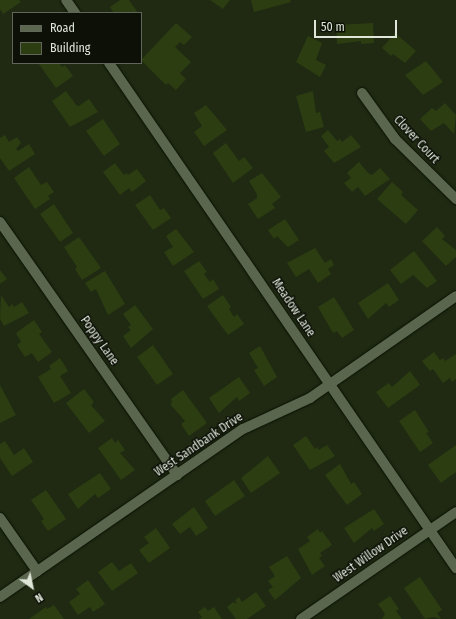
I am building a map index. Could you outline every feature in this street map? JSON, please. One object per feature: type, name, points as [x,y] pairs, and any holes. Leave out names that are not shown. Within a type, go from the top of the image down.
[{"type":"street","points":[[66,0],[74,12]]},
{"type":"street","name":"Meadow Lane","points":[[110,64],[456,568]]},
{"type":"street","name":"Clover Court","points":[[362,94],[395,139],[456,199]]},
{"type":"street","name":"Poppy Lane","points":[[0,222],[177,475]]},
{"type":"street","name":"West Sandbank Drive","points":[[0,597],[243,429],[310,398],[456,296]]},
{"type":"street","name":"West Willow Drive","points":[[302,619],[456,512]]},
{"type":"street","points":[[0,518],[37,571]]},
{"type":"building","points":[[0,0],[19,0],[21,2],[3,14],[0,9]]},
{"type":"building","points":[[120,0],[129,0],[137,12],[113,12],[110,7]]},
{"type":"building","points":[[210,0],[230,0],[223,9]]},
{"type":"building","points":[[251,0],[290,0],[291,2],[254,12]]},
{"type":"building","points":[[176,23],[192,37],[184,45],[180,42],[175,47],[191,62],[180,73],[186,79],[176,90],[168,83],[166,85],[142,61],[142,59]]},
{"type":"building","points":[[373,23],[374,43],[361,44],[361,41],[337,44],[336,25]]},
{"type":"building","points":[[395,33],[416,51],[405,63],[393,54],[391,56],[382,48]]},
{"type":"building","points":[[308,36],[322,43],[316,60],[326,65],[320,77],[296,62]]},
{"type":"building","points":[[426,61],[443,82],[423,95],[405,75]]},
{"type":"building","points":[[39,64],[60,64],[62,67],[65,65],[73,76],[56,88]]},
{"type":"building","points":[[66,91],[76,105],[79,106],[89,99],[98,112],[70,127],[52,101]]},
{"type":"building","points":[[313,91],[316,113],[320,112],[324,127],[306,132],[296,96]]},
{"type":"building","points":[[445,103],[456,115],[454,134],[444,123],[431,131],[420,119],[432,108],[436,111]]},
{"type":"building","points":[[206,105],[227,130],[204,146],[194,132],[202,126],[194,113]]},
{"type":"building","points":[[103,119],[120,144],[104,156],[86,131]]},
{"type":"building","points":[[328,130],[337,141],[340,139],[342,142],[351,135],[361,147],[334,163],[324,151],[329,147],[321,136]]},
{"type":"building","points":[[5,135],[9,142],[17,137],[21,143],[16,149],[18,151],[29,144],[35,154],[9,171],[0,158],[0,138]]},
{"type":"building","points":[[226,143],[239,161],[244,157],[253,168],[233,183],[213,153]]},
{"type":"building","points":[[359,162],[368,173],[372,175],[380,168],[390,179],[365,196],[358,187],[352,192],[344,183],[351,178],[347,173]]},
{"type":"building","points":[[115,163],[124,175],[127,173],[128,175],[137,169],[146,181],[132,192],[129,188],[120,195],[103,172]]},
{"type":"building","points":[[29,167],[41,185],[47,182],[54,192],[48,196],[50,199],[35,209],[14,178]]},
{"type":"building","points":[[262,173],[281,197],[272,204],[275,208],[258,219],[248,204],[257,198],[257,194],[249,181]]},
{"type":"building","points":[[392,182],[403,192],[401,195],[418,210],[406,224],[377,199]]},
{"type":"building","points":[[150,195],[160,210],[164,208],[171,218],[153,230],[135,205]]},
{"type":"building","points":[[54,204],[73,233],[60,242],[40,214]]},
{"type":"building","points":[[285,219],[299,240],[288,247],[277,236],[274,239],[268,230]]},
{"type":"building","points":[[437,227],[445,236],[442,239],[456,250],[456,257],[446,266],[422,241]]},
{"type":"building","points":[[176,229],[194,252],[173,266],[164,252],[173,247],[166,236]]},
{"type":"building","points":[[79,237],[101,268],[82,280],[75,269],[77,267],[64,247]]},
{"type":"building","points":[[315,248],[325,263],[331,259],[334,265],[328,269],[331,274],[318,283],[309,269],[296,277],[287,263]]},
{"type":"building","points":[[414,251],[437,281],[427,288],[413,275],[401,284],[390,270]]},
{"type":"building","points":[[199,261],[207,272],[204,274],[210,282],[213,279],[219,289],[203,299],[184,271]]},
{"type":"building","points":[[0,270],[7,279],[0,284]]},
{"type":"building","points":[[105,271],[125,304],[108,315],[96,289],[91,292],[85,283]]},
{"type":"building","points":[[388,283],[399,300],[389,307],[386,303],[368,319],[358,303]]},
{"type":"building","points":[[1,295],[9,307],[12,304],[14,307],[22,302],[29,313],[4,326],[0,319]]},
{"type":"building","points":[[223,295],[231,307],[229,309],[234,317],[237,314],[244,324],[228,335],[207,306]]},
{"type":"building","points":[[334,297],[354,330],[342,338],[337,331],[333,333],[318,307]]},
{"type":"building","points":[[135,305],[153,329],[131,348],[123,336],[131,330],[128,327],[131,325],[123,314]]},
{"type":"building","points":[[34,320],[42,332],[39,334],[52,352],[38,362],[32,353],[25,357],[17,345],[21,342],[16,333]]},
{"type":"building","points":[[153,345],[173,374],[157,385],[137,357]]},
{"type":"building","points":[[260,346],[277,377],[264,386],[254,370],[258,368],[249,353]]},
{"type":"building","points":[[434,352],[440,360],[443,358],[445,361],[456,354],[456,379],[452,382],[450,378],[443,383],[433,369],[430,371],[422,361]]},
{"type":"building","points":[[60,358],[68,371],[60,376],[71,393],[54,403],[38,377],[51,369],[49,366]]},
{"type":"building","points":[[410,371],[420,385],[388,408],[376,392],[389,383],[392,387]]},
{"type":"building","points":[[239,377],[250,393],[239,401],[237,397],[219,413],[209,398]]},
{"type":"building","points":[[0,385],[16,415],[0,423]]},
{"type":"building","points":[[84,389],[94,402],[91,405],[105,421],[89,433],[66,403]]},
{"type":"building","points":[[183,390],[207,423],[189,436],[181,424],[185,421],[170,404],[172,403],[171,399]]},
{"type":"building","points":[[415,410],[429,432],[426,433],[433,443],[420,452],[399,421]]},
{"type":"building","points":[[306,436],[315,449],[317,447],[319,450],[327,445],[335,456],[310,470],[293,445]]},
{"type":"building","points":[[112,438],[115,443],[118,440],[125,450],[120,453],[135,470],[121,480],[98,448]]},
{"type":"building","points":[[5,441],[14,455],[24,448],[33,462],[12,476],[0,458],[0,444]]},
{"type":"building","points":[[456,445],[456,472],[441,483],[428,465]]},
{"type":"building","points":[[268,456],[280,473],[251,493],[241,478]]},
{"type":"building","points":[[340,464],[351,484],[354,482],[362,494],[347,505],[325,475]]},
{"type":"building","points":[[100,473],[111,489],[98,498],[95,494],[78,509],[68,494]]},
{"type":"building","points":[[234,480],[245,496],[215,516],[205,501]]},
{"type":"building","points":[[46,490],[66,519],[48,531],[41,521],[44,519],[31,500]]},
{"type":"building","points":[[194,507],[208,528],[196,536],[190,527],[180,534],[172,524]]},
{"type":"building","points":[[374,509],[384,524],[374,531],[372,528],[354,543],[344,528]]},
{"type":"building","points":[[156,528],[170,548],[149,563],[139,550],[149,543],[144,537]]},
{"type":"building","points":[[318,529],[320,533],[322,531],[332,545],[320,553],[322,556],[319,558],[325,566],[312,575],[298,549],[310,541],[307,537]]},
{"type":"building","points":[[287,556],[301,578],[275,600],[268,590],[273,587],[268,581],[275,576],[269,567]]},
{"type":"building","points":[[112,562],[119,571],[131,563],[138,573],[112,591],[98,572]]},
{"type":"building","points":[[420,577],[442,610],[437,613],[441,619],[433,617],[425,619],[404,588]]},
{"type":"building","points":[[88,580],[105,604],[93,612],[90,607],[78,615],[69,602],[80,594],[76,589]]},
{"type":"building","points":[[256,592],[266,606],[247,619],[236,619],[227,607],[233,602],[237,604],[235,600],[239,597],[242,602]]},
{"type":"building","points":[[390,596],[399,609],[396,611],[402,619],[382,619],[385,614],[378,604]]},
{"type":"building","points":[[54,605],[64,619],[29,619],[46,607],[47,609]]},
{"type":"building","points":[[205,607],[208,611],[214,607],[222,619],[199,619],[202,617],[198,612]]}]
